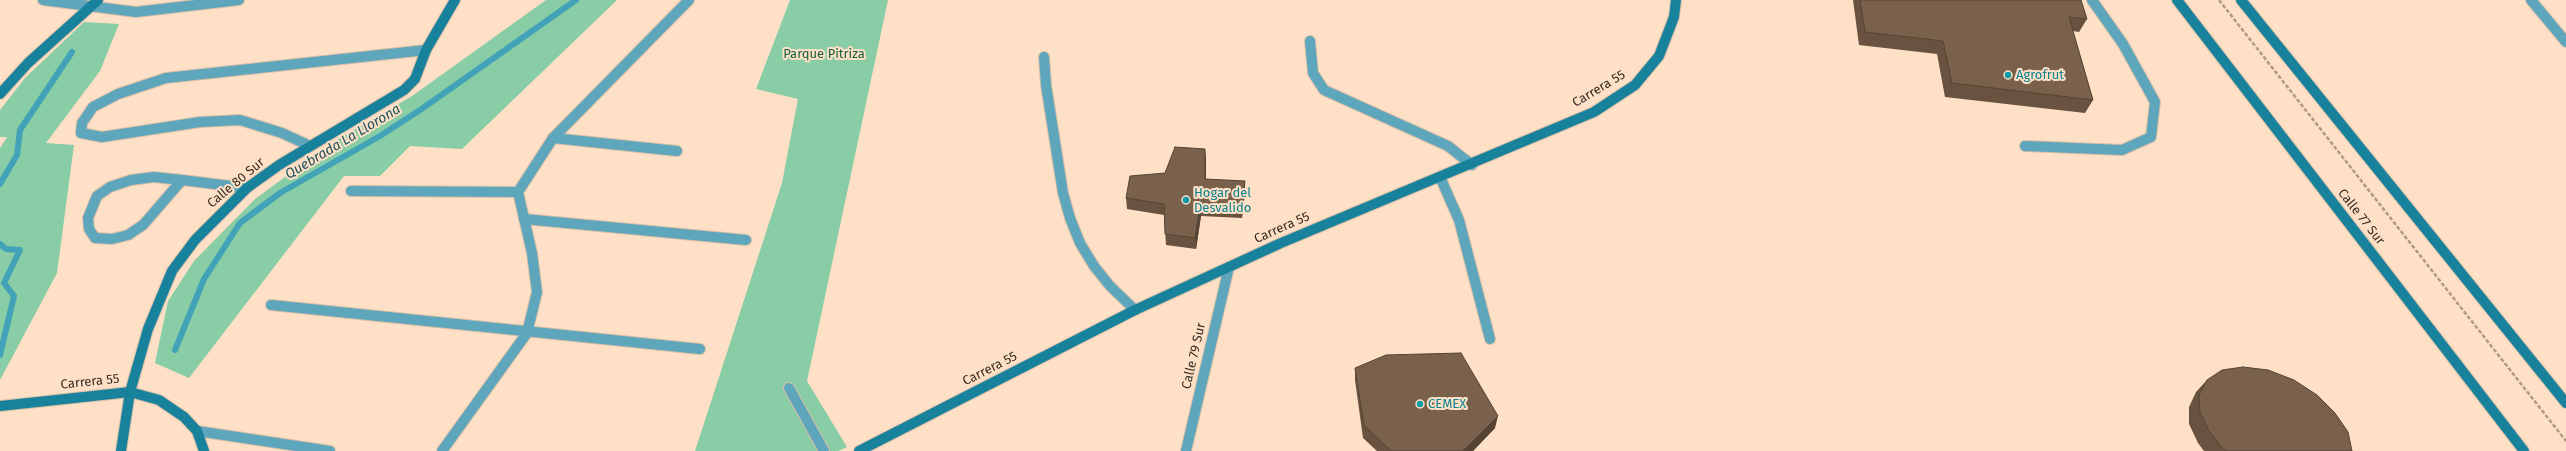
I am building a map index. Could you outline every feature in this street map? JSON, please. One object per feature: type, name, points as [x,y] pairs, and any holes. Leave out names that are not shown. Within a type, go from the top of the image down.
[{"type":"street","points":[[43,0],[149,12],[239,0]]},
{"type":"street","points":[[0,94],[28,63],[98,0]]},
{"type":"street","name":"Calle 80 Sur","points":[[121,451],[130,392],[148,329],[172,271],[195,240],[247,188],[310,146],[404,90],[415,78],[426,50],[455,0]]},
{"type":"street","points":[[442,451],[527,333],[537,292],[518,192],[552,138],[689,0]]},
{"type":"street","name":"Carrera 55","points":[[859,451],[1135,310],[1281,243],[1472,165],[1594,112],[1635,85],[1659,56],[1674,17],[1676,0]]},
{"type":"street","points":[[2025,146],[2122,150],[2151,137],[2155,102],[2123,44],[2092,0]]},
{"type":"street","name":"Calle 77 Sur","points":[[2177,0],[2524,451]]},
{"type":"street","points":[[2242,0],[2566,403]]},
{"type":"street","points":[[2531,0],[2566,42]]},
{"type":"street","points":[[1310,41],[1313,73],[1324,90],[1448,146],[1472,165]]},
{"type":"street","points":[[310,146],[282,134],[240,120],[200,122],[102,137],[81,133],[82,123],[92,107],[118,94],[166,78],[426,50]]},
{"type":"street","points":[[1044,57],[1046,85],[1064,193],[1070,218],[1080,243],[1094,266],[1110,286],[1135,310]]},
{"type":"street","points":[[552,138],[677,151]]},
{"type":"street","points":[[182,180],[143,225],[128,235],[112,239],[96,238],[89,229],[88,218],[97,196],[110,186],[130,180],[154,177],[182,180],[247,188]]},
{"type":"street","points":[[1440,177],[1459,220],[1478,286],[1490,339]]},
{"type":"street","points":[[351,190],[518,192]]},
{"type":"street","points":[[524,219],[746,240]]},
{"type":"street","name":"Calle 79 Sur","points":[[1186,451],[1229,267]]},
{"type":"street","points":[[271,304],[527,333],[700,349]]},
{"type":"street","points":[[789,388],[824,451]]},
{"type":"street","name":"Carrera 55","points":[[0,406],[130,392],[159,400],[184,417],[197,431],[204,451]]},
{"type":"street","points":[[197,431],[330,451]]},
{"type":"path","points":[[2219,0],[2566,441]]},
{"type":"green space","points":[[546,0],[617,0],[462,149],[410,146],[380,176],[344,176],[189,378],[155,363],[168,301],[194,261],[255,199],[330,144],[412,96]]},
{"type":"green space","name":"Parque Pitriza","points":[[790,0],[888,0],[807,381],[847,447],[838,451],[695,451],[782,183],[798,99],[756,89]]},
{"type":"green space","points":[[84,22],[119,24],[100,71],[46,143],[74,145],[57,273],[0,380],[0,148],[7,137],[0,137],[0,110],[25,78]]},
{"type":"building","name":"Agrofrut","points":[[1860,0],[2081,0],[2087,19],[2069,17],[2093,100],[1952,83],[1943,41],[1865,32]]},
{"type":"building","name":"Hogar del Desvalido","points":[[1175,147],[1205,149],[1205,179],[1245,181],[1242,207],[1200,205],[1195,238],[1165,234],[1164,204],[1126,198],[1130,176],[1165,173]]},
{"type":"building","name":"CEMEX","points":[[1461,353],[1498,416],[1463,451],[1391,451],[1364,425],[1355,368],[1386,355]]},
{"type":"building","points":[[2243,367],[2268,370],[2294,380],[2317,395],[2335,413],[2348,432],[2352,451],[2224,450],[2209,431],[2200,412],[2199,395],[2207,380],[2222,370]]},
{"type":"waterway","name":"Quebrada La Llorona","points":[[175,350],[204,279],[240,223],[280,193],[380,136],[423,108],[576,0]]},
{"type":"waterway","points":[[0,184],[17,155],[20,130],[72,52]]},
{"type":"waterway","points":[[0,244],[6,249],[20,250],[4,283],[14,296],[0,355]]},
{"type":"place","name":"Agrofrut","points":[[2008,75]]},
{"type":"place","name":"Hogar del Desvalido","points":[[1186,200]]},
{"type":"place","name":"CEMEX","points":[[1420,404]]}]
